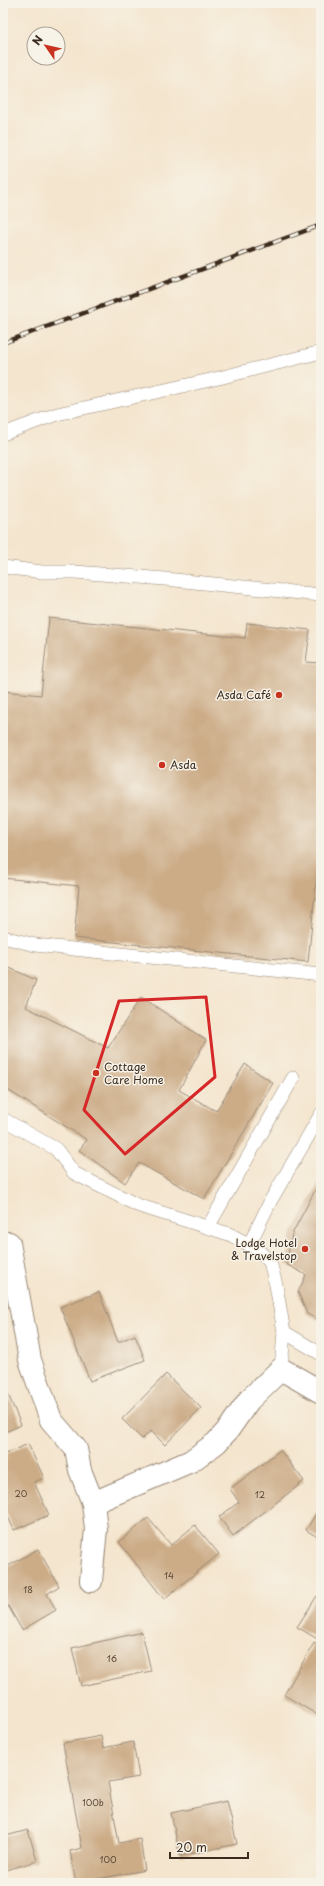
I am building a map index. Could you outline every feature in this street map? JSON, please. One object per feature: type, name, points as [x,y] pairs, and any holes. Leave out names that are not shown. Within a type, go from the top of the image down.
[{"type":"street","points":[[9,1243],[30,1360],[51,1420],[76,1449],[80,1470],[93,1503],[96,1529],[91,1581]]},
{"type":"street","points":[[93,1503],[191,1462],[216,1443],[228,1430],[249,1400],[281,1369],[321,1392]]},
{"type":"lane","points":[[3,434],[57,414],[226,376],[321,352]]},
{"type":"lane","points":[[3,567],[42,572],[75,572],[165,579],[321,595]]},
{"type":"lane","points":[[3,936],[35,945],[321,975]]},
{"type":"lane","points":[[208,1227],[292,1078]]},
{"type":"lane","points":[[249,1245],[271,1200],[321,1114]]},
{"type":"lane","points":[[3,1119],[56,1149],[74,1173],[138,1205],[229,1234],[256,1248],[270,1262],[276,1285],[284,1332],[281,1369]]},
{"type":"lane","points":[[284,1332],[321,1354]]},
{"type":"highlighted area","points":[[206,997],[215,1077],[125,1154],[84,1110],[119,1001]]},
{"type":"building","name":"Asda","points":[[49,618],[245,638],[247,623],[310,630],[306,662],[321,663],[321,835],[308,962],[74,938],[79,886],[3,878],[3,691],[41,695]]},
{"type":"building","name":"Cottage Care Home","points":[[3,965],[36,980],[26,1007],[108,1048],[141,997],[206,1040],[179,1090],[216,1111],[245,1064],[273,1083],[204,1199],[139,1163],[125,1183],[79,1150],[87,1140],[3,1087]]},
{"type":"building","name":"Lodge Hotel & Travelstop","points":[[321,1179],[321,1321],[307,1314],[298,1292],[306,1275],[286,1264],[292,1234]]},
{"type":"building","points":[[99,1292],[118,1342],[135,1335],[145,1360],[90,1381],[60,1307]]},
{"type":"building","points":[[166,1374],[201,1408],[165,1445],[151,1431],[142,1439],[122,1419]]},
{"type":"building","points":[[3,1382],[21,1425],[3,1433]]},
{"type":"building","points":[[28,1444],[44,1478],[34,1482],[49,1515],[14,1530],[3,1506],[3,1455]]},
{"type":"building","points":[[280,1450],[304,1481],[233,1536],[219,1517],[239,1502],[230,1489]]},
{"type":"building","points":[[321,1505],[321,1539],[306,1530]]},
{"type":"building","points":[[148,1518],[171,1545],[195,1525],[219,1554],[164,1599],[119,1542]]},
{"type":"building","points":[[38,1549],[59,1586],[47,1594],[56,1610],[22,1630],[3,1597],[3,1569]]},
{"type":"building","points":[[317,1596],[321,1599],[321,1641],[297,1627]]},
{"type":"building","points":[[142,1632],[151,1671],[81,1686],[72,1648]]},
{"type":"building","points":[[314,1643],[321,1647],[321,1717],[284,1695]]},
{"type":"building","points":[[101,1736],[103,1748],[133,1742],[139,1777],[108,1782],[119,1843],[140,1839],[145,1870],[76,1883],[70,1851],[82,1848],[63,1743]]},
{"type":"building","points":[[227,1801],[237,1844],[180,1856],[171,1813]]},
{"type":"building","points":[[3,1828],[6,1836],[28,1830],[37,1861],[3,1871]]},
{"type":"railway","points":[[3,343],[321,225]]},
{"type":"place","name":"Asda Café","points":[[279,695]]},
{"type":"place","name":"Asda","points":[[162,765]]},
{"type":"place","name":"Cottage Care Home","points":[[96,1073]]},
{"type":"place","name":"Lodge Hotel & Travelstop","points":[[305,1249]]}]
